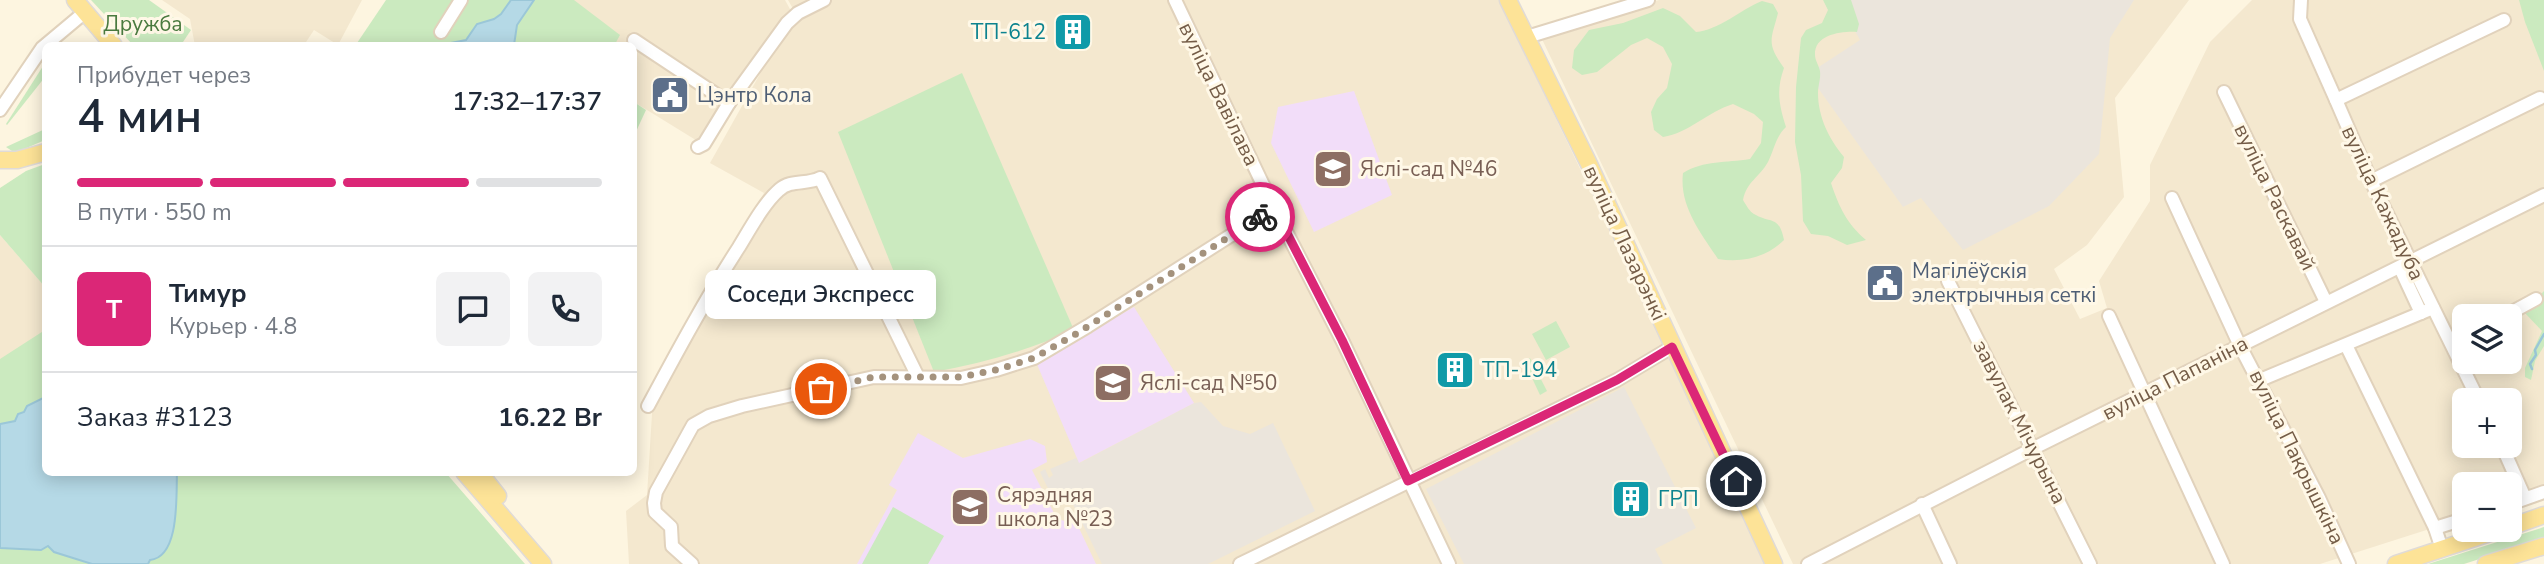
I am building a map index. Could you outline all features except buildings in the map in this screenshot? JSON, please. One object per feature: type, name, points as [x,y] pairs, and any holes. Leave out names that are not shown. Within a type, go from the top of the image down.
[{"type":"main road","points":[[63,0],[79,10],[110,42]]},
{"type":"main road","name":"вуліца Лазарэнкі","points":[[1508,0],[1588,162],[1774,564]]},
{"type":"main road","points":[[79,10],[99,42]]},
{"type":"main road","points":[[0,160],[17,160],[42,153]]},
{"type":"main road","points":[[467,476],[543,564]]},
{"type":"main road","points":[[482,476],[557,564]]},
{"type":"main road","points":[[2522,523],[2544,515]]},
{"type":"main road","points":[[2396,564],[2463,542]]},
{"type":"main road","points":[[2486,564],[2544,546]]},
{"type":"street","points":[[441,32],[461,0]]},
{"type":"street","points":[[698,147],[704,144],[729,103],[787,23],[798,13],[824,0]]},
{"type":"street","name":"вуліца Вавілава","points":[[1175,0],[1274,208],[1342,340],[1450,564]]},
{"type":"street","points":[[1527,37],[1648,0]]},
{"type":"street","name":"вуліца Кажадуба","points":[[2301,0],[2300,19],[2406,265],[2427,311],[2451,345],[2472,388]]},
{"type":"street","points":[[48,42],[79,10]]},
{"type":"street","points":[[2336,100],[2504,20]]},
{"type":"street","points":[[634,40],[729,103]]},
{"type":"street","points":[[0,110],[42,48]]},
{"type":"street","name":"вуліца Раскавай","points":[[2224,92],[2326,302]]},
{"type":"street","points":[[2371,181],[2540,98]]},
{"type":"street","points":[[648,406],[751,226],[780,189],[791,183],[812,183],[820,178],[918,377]]},
{"type":"street","name":"вуліца Папаніна","points":[[1808,564],[2034,447],[2544,195]]},
{"type":"street","name":"вуліца Пакрышкіна","points":[[2172,198],[2241,346],[2349,564]]},
{"type":"street","points":[[692,564],[672,546],[671,527],[655,512],[653,503],[656,492],[693,425],[709,416],[742,406],[874,377],[961,377],[1034,358],[1274,208]]},
{"type":"street","name":"завулак Мічурына","points":[[1948,281],[2034,447],[2090,564]]},
{"type":"street","points":[[2522,307],[2536,299]]},
{"type":"street","points":[[2260,380],[2427,311]]},
{"type":"street","points":[[2109,316],[2222,564]]},
{"type":"street","points":[[2346,345],[2435,528],[2442,549]]},
{"type":"street","points":[[1240,564],[1617,380],[1672,347]]},
{"type":"street","points":[[2506,458],[2525,499]]},
{"type":"street","points":[[2522,500],[2544,492]]},
{"type":"street","points":[[1922,504],[1950,564]]},
{"type":"street","points":[[2435,528],[2452,523]]},
{"type":"shaded area","points":[[162,0],[362,0],[340,42],[333,42],[314,30],[306,42],[194,42],[190,19]]},
{"type":"shaded area","points":[[566,0],[785,0],[791,11],[699,142],[637,104],[637,42],[561,42]]},
{"type":"shaded area","points":[[788,0],[1499,0],[1770,564],[629,564],[626,511],[647,495],[653,398],[764,193],[710,163],[792,17],[792,7]]},
{"type":"shaded area","points":[[1659,0],[2189,0],[2115,98],[2124,197],[2087,245],[2054,269],[2080,319],[2107,308],[2099,281],[2150,201],[2150,165],[2210,42],[2252,0],[2544,0],[2544,493],[2522,499],[2522,472],[2452,472],[2452,522],[2320,564],[1793,564],[1540,35]]},
{"type":"shaded area","points":[[1838,0],[2134,0],[2110,38],[2099,154],[2049,206],[1963,250],[1921,198],[1903,207],[1808,74],[1860,40]]},
{"type":"shaded area","name":"Яслі-сад №46","points":[[1354,91],[1392,195],[1314,232],[1271,143],[1278,107]]},
{"type":"shaded area","points":[[0,235],[42,283],[42,337],[0,362]]},
{"type":"shaded area","name":"Яслі-сад №50","points":[[1134,307],[1194,403],[1079,463],[1036,362]]},
{"type":"shaded area","points":[[1624,387],[1696,528],[1655,549],[1663,564],[1464,564],[1426,489]]},
{"type":"shaded area","points":[[1201,402],[1223,426],[1250,434],[1273,423],[1315,511],[1208,564],[1102,564],[1071,500],[1057,507],[1040,472],[1045,469],[1049,478],[1053,475],[1050,469],[1076,458],[1080,463],[1194,403]]},
{"type":"shaded area","name":"Сярэдняя школа №23","points":[[918,433],[963,458],[1030,439],[1045,446],[1047,462],[1032,470],[1057,519],[1077,524],[1096,564],[857,564],[897,490],[889,485]]},
{"type":"green space","name":"Дружба","points":[[91,0],[149,0],[191,30],[183,42],[130,42]]},
{"type":"green space","points":[[386,0],[574,0],[620,35],[616,42],[358,42]]},
{"type":"green space","points":[[1823,0],[1851,0],[1859,24],[1857,32],[1837,33],[1824,38],[1819,42],[1815,55],[1820,71],[1818,93],[1822,119],[1844,157],[1842,168],[1831,183],[1844,214],[1866,240],[1847,245],[1828,236],[1811,234],[1803,221],[1801,175],[1795,142],[1796,87],[1801,38],[1806,30],[1822,23],[1828,10]]},
{"type":"green space","points":[[2519,0],[2544,0],[2544,71],[2525,22]]},
{"type":"green space","points":[[1762,1],[1773,4],[1778,13],[1773,29],[1772,47],[1784,68],[1779,97],[1786,127],[1777,139],[1765,167],[1747,188],[1743,200],[1753,213],[1777,223],[1784,240],[1762,255],[1736,260],[1718,259],[1688,208],[1684,197],[1683,173],[1707,164],[1750,159],[1761,143],[1763,122],[1754,114],[1733,104],[1681,131],[1663,137],[1654,130],[1651,112],[1657,99],[1667,88],[1672,64],[1663,47],[1647,38],[1631,45],[1597,72],[1582,75],[1572,68],[1574,50],[1589,30],[1623,23],[1663,8],[1680,16],[1696,32],[1713,28]]},
{"type":"green space","points":[[42,68],[42,81],[6,124]]},
{"type":"green space","points":[[962,73],[1074,330],[1006,355],[934,372],[838,132]]},
{"type":"green space","points":[[637,104],[646,110],[637,130]]},
{"type":"green space","points":[[42,130],[42,141],[15,153],[6,147]]},
{"type":"green space","points":[[42,165],[42,284],[0,235],[0,188],[26,171]]},
{"type":"green space","points":[[2544,291],[2544,346],[2535,361],[2531,380],[2525,377],[2525,368],[2542,331],[2524,312]]},
{"type":"green space","points":[[1556,321],[1570,347],[1546,360],[1532,334]]},
{"type":"green space","points":[[42,332],[42,476],[449,476],[525,564],[0,564],[0,359]]},
{"type":"green space","points":[[1530,358],[1547,391],[1540,395],[1524,361]]},
{"type":"green space","points":[[893,507],[944,536],[928,564],[862,564]]},
{"type":"green space","points":[[2544,527],[2544,538],[2464,564],[2428,564],[2497,542],[2522,542],[2522,534]]},
{"type":"water","points":[[511,0],[534,0],[517,25],[514,42],[456,42],[466,40],[477,24],[501,14]]},
{"type":"water","points":[[42,398],[42,476],[177,476],[174,524],[167,548],[160,556],[150,560],[148,564],[92,564],[54,552],[48,546],[41,550],[0,548],[0,424],[15,421],[27,406]]},
{"type":"waterway","points":[[2532,369],[2530,364],[2544,334]]},
{"type":"way so far","points":[[821,389],[874,377],[961,377],[1034,358],[1260,217]]},
{"type":"place","name":"ТП-612","points":[[1073,32]]},
{"type":"place","name":"Цэнтр Кола","points":[[670,95]]},
{"type":"place","name":"Яслі-сад №46","points":[[1333,169]]},
{"type":"place","name":"Магілёўскія электрычныя сеткі","points":[[1885,283]]},
{"type":"place","name":"ТП-194","points":[[1455,370]]},
{"type":"place","name":"Яслі-сад №50","points":[[1113,383]]},
{"type":"place","name":"Соседи Экспресс","points":[[821,389]]},
{"type":"place","name":"ГРП","points":[[1631,499]]},
{"type":"place","name":"Сярэдняя школа №23","points":[[970,507]]},
{"type":"route","points":[[1260,217],[1274,208],[1342,340],[1408,481],[1617,380],[1672,347],[1736,481]]}]
